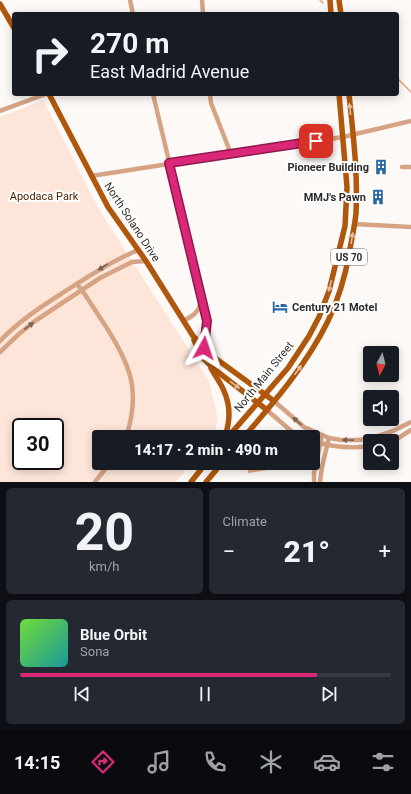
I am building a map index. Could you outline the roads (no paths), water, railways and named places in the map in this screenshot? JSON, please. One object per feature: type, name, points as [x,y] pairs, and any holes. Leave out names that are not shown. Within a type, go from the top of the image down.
[{"type":"main road","points":[[330,0],[331,12]]},
{"type":"main road","points":[[339,0],[341,12]]},
{"type":"main road","points":[[0,4],[12,25]]},
{"type":"main road","name":"North Solano Drive","points":[[50,96],[108,207],[146,261],[192,336],[201,356],[210,366],[267,410]]},
{"type":"main road","name":"North Main Street","points":[[234,430],[288,368],[306,341],[319,317],[329,292],[345,226],[347,187],[339,96]]},
{"type":"main road","name":"North Main Street","points":[[250,430],[301,366],[328,321],[338,296],[346,269],[354,224],[356,186],[349,96]]},
{"type":"main road","points":[[345,226],[354,224]]},
{"type":"main road","name":"North Solano Drive","points":[[192,336],[215,358],[274,401]]},
{"type":"main road","points":[[210,366],[224,390],[229,421],[226,430]]},
{"type":"main road","points":[[191,482],[200,470]]},
{"type":"main road","points":[[206,482],[216,470]]},
{"type":"street","points":[[130,0],[133,12]]},
{"type":"street","points":[[202,0],[203,12]]},
{"type":"street","points":[[0,111],[41,96]]},
{"type":"street","points":[[153,96],[201,302],[207,321],[204,348]]},
{"type":"street","points":[[210,96],[211,103],[231,154]]},
{"type":"street","points":[[91,176],[343,137],[411,121]]},
{"type":"street","points":[[402,167],[411,167]]},
{"type":"street","points":[[354,224],[411,227]]},
{"type":"street","points":[[0,341],[18,324],[77,284],[110,263],[138,250]]},
{"type":"street","points":[[0,352],[35,321],[82,290],[127,264],[146,261]]},
{"type":"street","points":[[77,284],[125,359],[132,380],[134,401],[128,430]]},
{"type":"street","points":[[183,321],[195,316],[199,310],[201,302]]},
{"type":"street","points":[[274,401],[304,427],[329,438],[341,440],[359,440],[375,437],[393,431],[411,422]]},
{"type":"street","points":[[267,410],[290,430]]},
{"type":"street","points":[[399,438],[411,430]]},
{"type":"street","points":[[314,482],[314,473],[322,435]]},
{"type":"street","points":[[320,482],[329,438]]},
{"type":"street","points":[[321,443],[356,448],[363,447]]},
{"type":"street","points":[[95,482],[104,470]]},
{"type":"waterway","points":[[320,0],[323,3]]},
{"type":"waterway","points":[[399,80],[411,92]]},
{"type":"place","name":"Pioneer Building","points":[[381,167]]},
{"type":"place","name":"MMJ's Pawn","points":[[378,197]]},
{"type":"place","name":"Century 21 Motel","points":[[280,307]]},
{"type":"park label","name":"Apodaca Park","points":[[44,196]]}]
